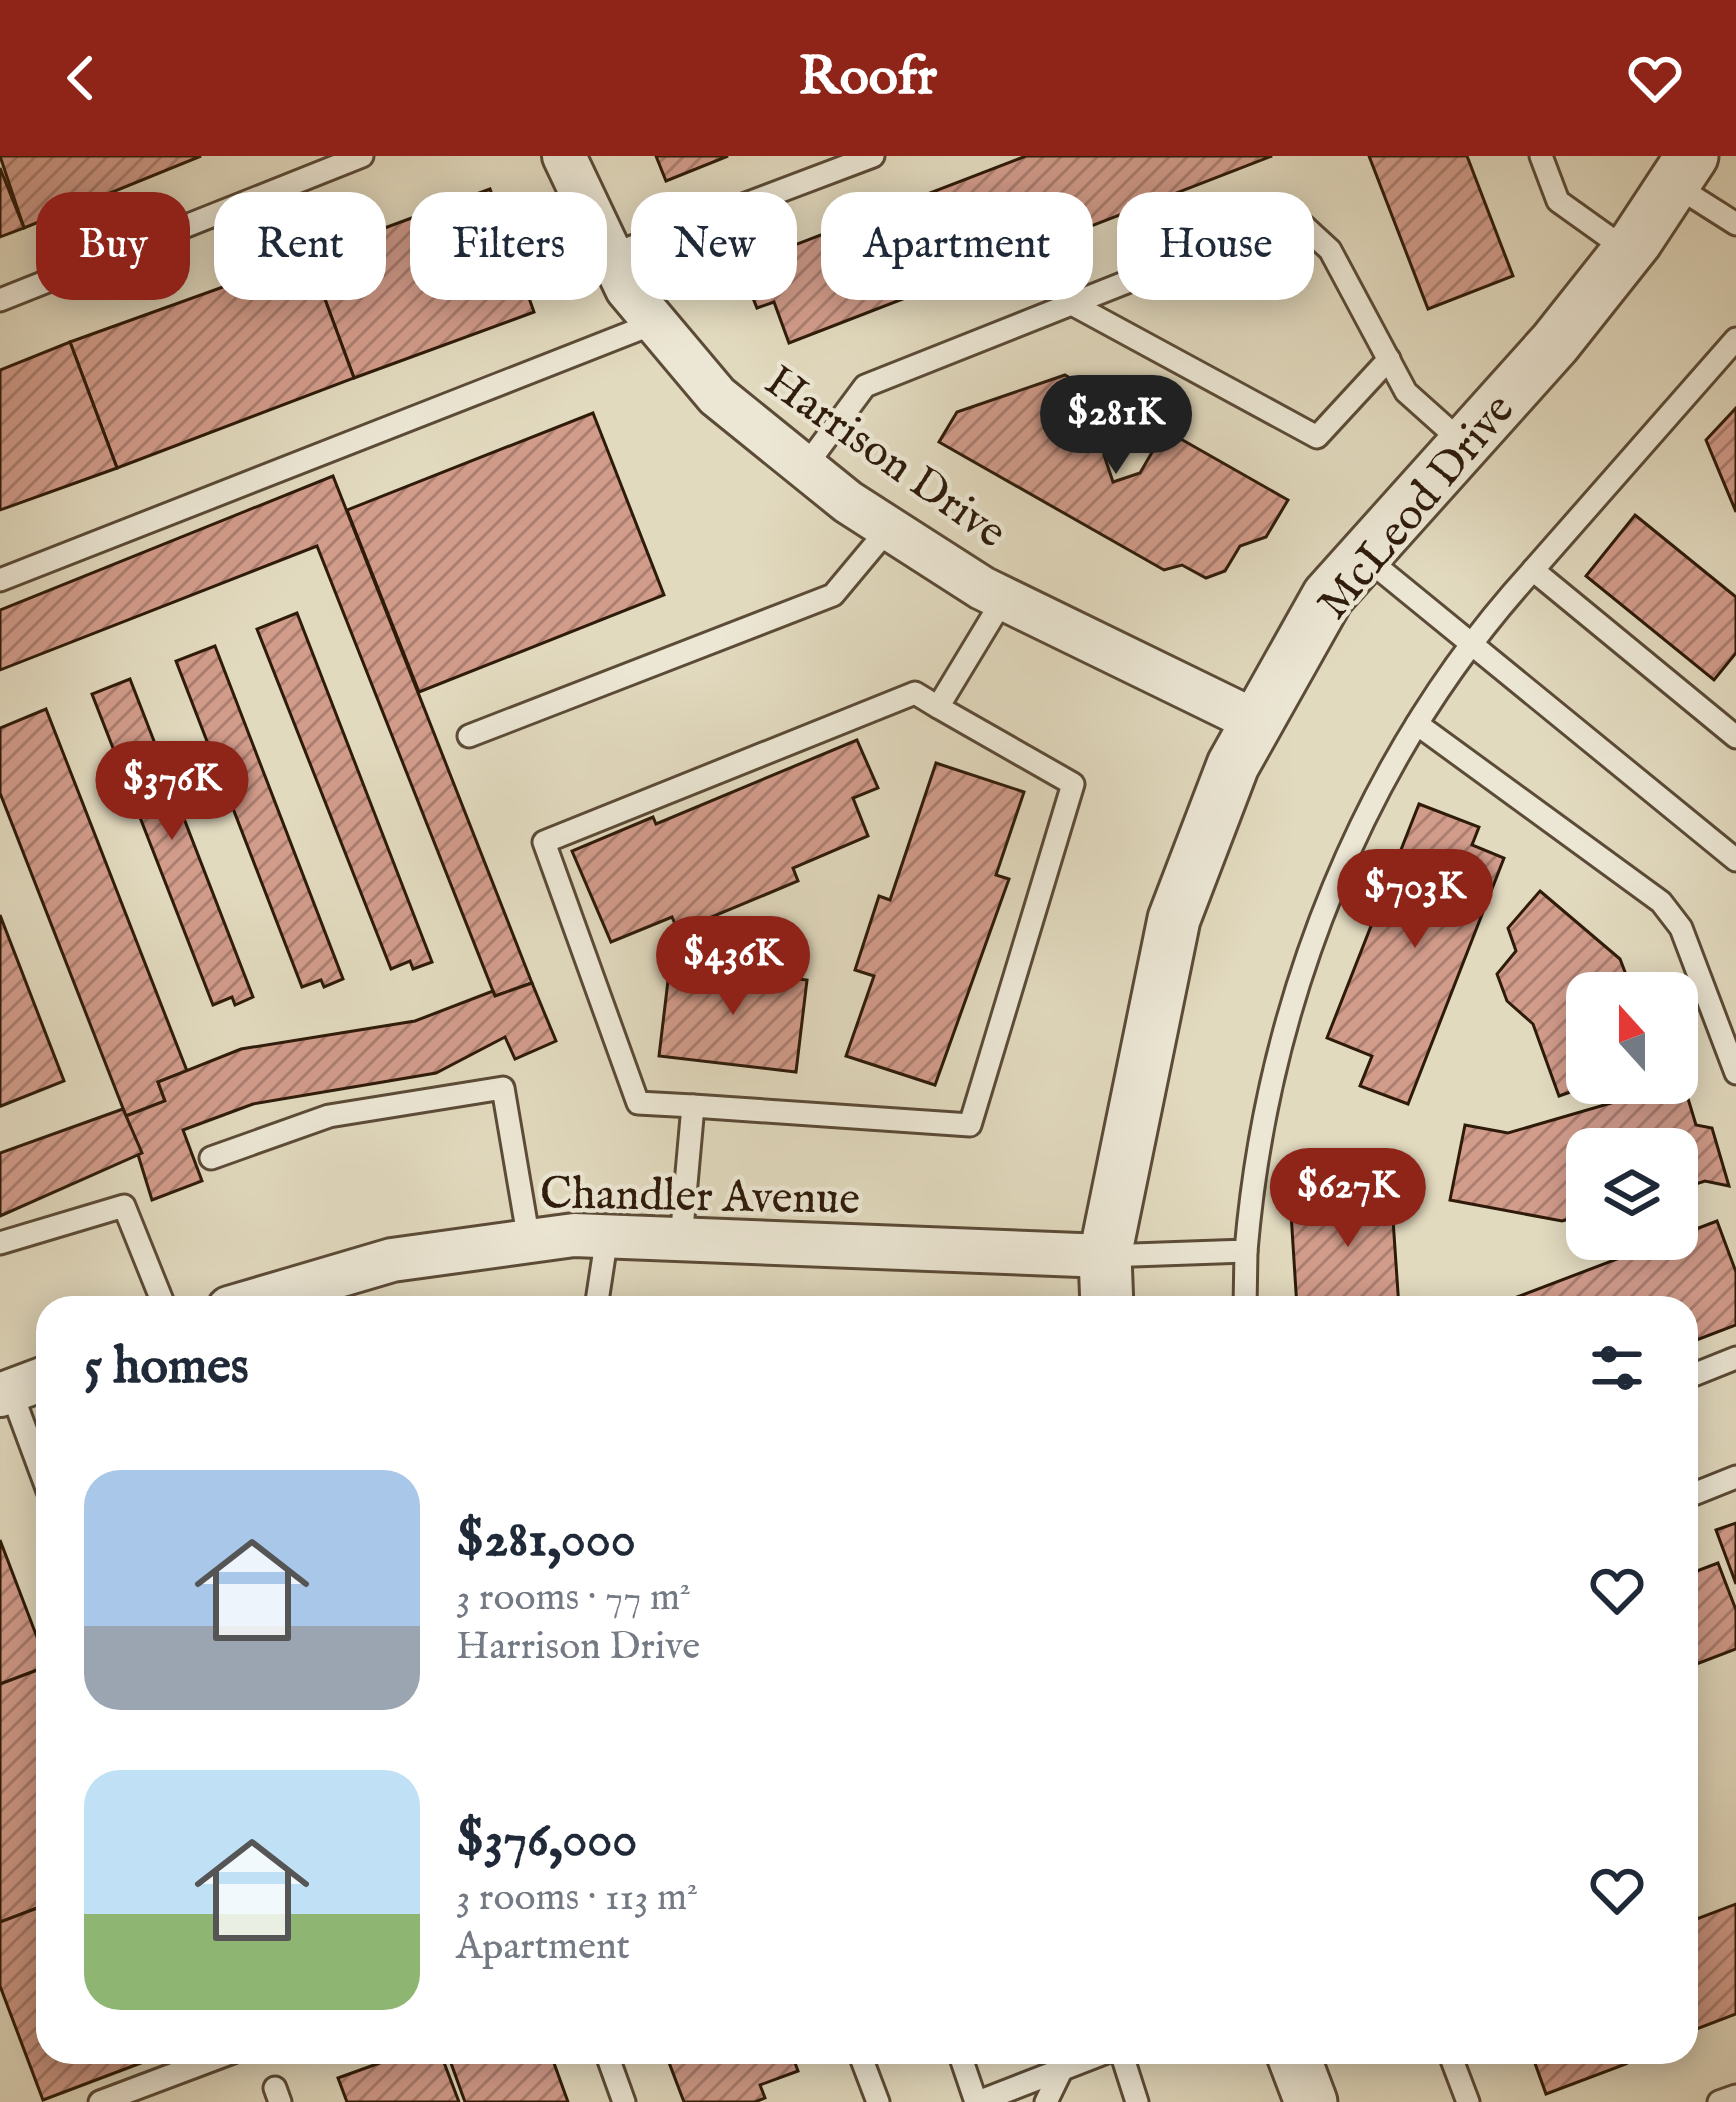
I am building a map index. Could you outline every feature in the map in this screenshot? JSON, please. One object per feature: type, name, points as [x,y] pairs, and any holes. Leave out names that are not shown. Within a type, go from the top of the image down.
[{"type":"street","name":"Harrison Drive","points":[[563,156],[627,289],[717,396],[889,528],[1004,598],[1257,722]]},
{"type":"street","name":"McLeod Drive","points":[[1107,1296],[1106,1256],[1174,919],[1233,765],[1328,596],[1555,344],[1628,251],[1682,170]]},
{"type":"street","name":"Chandler Avenue","points":[[275,1296],[392,1260],[529,1241],[607,1236],[1106,1256]]},
{"type":"street","points":[[1297,2064],[1311,2102]]},
{"type":"lane","points":[[0,300],[362,156]]},
{"type":"lane","points":[[611,255],[873,156]]},
{"type":"lane","points":[[1541,156],[1558,201],[1628,251]]},
{"type":"lane","points":[[1682,170],[1736,224]]},
{"type":"lane","points":[[805,467],[866,386],[1293,216],[1330,250],[1406,392],[1463,443]]},
{"type":"lane","points":[[1072,304],[1317,437],[1389,359]]},
{"type":"lane","points":[[0,580],[656,323]]},
{"type":"lane","points":[[1246,1296],[1254,1159],[1271,1069],[1363,813],[1469,640],[1736,339]]},
{"type":"lane","points":[[469,736],[833,595],[889,528]]},
{"type":"lane","points":[[1363,556],[1736,860]]},
{"type":"lane","points":[[1533,570],[1736,737]]},
{"type":"lane","points":[[938,707],[1004,598]]},
{"type":"lane","points":[[915,693],[938,707],[1073,784],[970,1125],[638,1103],[544,842],[915,693]]},
{"type":"lane","points":[[1417,724],[1661,902],[1681,928],[1736,1073]]},
{"type":"lane","points":[[211,1158],[329,1116],[503,1088],[529,1241]]},
{"type":"lane","points":[[681,1240],[693,1106]]},
{"type":"lane","points":[[0,1243],[124,1207],[160,1296]]},
{"type":"lane","points":[[598,1296],[607,1236]]},
{"type":"lane","points":[[1106,1256],[1246,1251]]},
{"type":"lane","points":[[1698,1373],[1736,1358]]},
{"type":"lane","points":[[20,1388],[36,1447]]},
{"type":"lane","points":[[1698,1492],[1736,1478]]},
{"type":"lane","points":[[100,2102],[201,2064]]},
{"type":"lane","points":[[610,2064],[624,2102]]},
{"type":"lane","points":[[864,2064],[878,2102]]},
{"type":"lane","points":[[963,2064],[977,2102],[1075,2064]]},
{"type":"lane","points":[[1125,2064],[1137,2102]]},
{"type":"lane","points":[[1454,2064],[1468,2102]]},
{"type":"lane","points":[[1046,2102],[1062,2069]]},
{"type":"lane","points":[[1719,2102],[1736,2096]]},
{"type":"building","points":[[0,156],[201,156],[112,192],[36,192],[36,223],[24,228]]},
{"type":"building","points":[[656,156],[728,156],[666,181]]},
{"type":"building","points":[[1026,156],[1272,156],[1179,192],[1117,192],[1117,216],[1093,225],[1093,192],[932,192]]},
{"type":"building","points":[[1369,156],[1467,156],[1513,276],[1428,309]]},
{"type":"building","points":[[0,168],[24,228],[0,237]]},
{"type":"building","points":[[410,219],[410,300],[530,300],[534,312],[354,378],[325,300],[386,300],[386,227]]},
{"type":"building","points":[[821,235],[821,300],[900,300],[789,343],[774,302],[757,308],[754,300],[797,300],[797,244]]},
{"type":"building","points":[[214,290],[214,300],[325,300],[354,378],[117,468],[70,342]]},
{"type":"building","points":[[70,342],[117,468],[0,510],[0,370]]},
{"type":"building","points":[[1065,375],[1129,412],[1104,455],[1113,482],[1140,473],[1165,430],[1288,500],[1266,537],[1240,546],[1225,571],[1206,578],[1182,565],[1164,570],[939,442],[957,412]]},
{"type":"building","points":[[1736,408],[1736,512],[1706,440]]},
{"type":"building","points":[[593,413],[664,595],[419,692],[347,510]]},
{"type":"building","points":[[333,476],[532,983],[495,996],[317,546],[0,670],[0,610]]},
{"type":"building","points":[[1635,515],[1736,597],[1736,653],[1714,680],[1586,576]]},
{"type":"building","points":[[297,613],[432,962],[413,969],[410,961],[391,969],[257,629]]},
{"type":"building","points":[[215,646],[343,979],[324,987],[321,980],[302,987],[176,661]]},
{"type":"building","points":[[130,679],[253,997],[235,1005],[232,997],[213,1005],[92,694]]},
{"type":"building","points":[[46,709],[187,1071],[158,1082],[165,1101],[126,1116],[0,793],[0,728]]},
{"type":"building","points":[[857,740],[878,788],[853,798],[868,836],[793,868],[798,881],[678,931],[672,917],[611,942],[572,851],[653,817],[656,824]]},
{"type":"building","points":[[936,763],[1024,792],[996,875],[1009,879],[935,1085],[846,1056],[874,976],[855,970],[879,896],[890,900]]},
{"type":"building","points":[[1419,804],[1479,827],[1472,845],[1504,858],[1408,1104],[1360,1086],[1372,1056],[1327,1038]]},
{"type":"building","points":[[1540,891],[1620,959],[1625,972],[1566,972],[1566,1094],[1559,1096],[1533,1024],[1507,1001],[1497,974],[1516,951],[1508,928]]},
{"type":"building","points":[[0,915],[64,1081],[1,1106],[0,1104]]},
{"type":"building","points":[[670,964],[807,980],[796,1072],[659,1056]]},
{"type":"building","points":[[532,983],[556,1041],[515,1059],[505,1037],[436,1073],[253,1104],[183,1130],[202,1181],[152,1200],[126,1116],[165,1101],[158,1082],[241,1049],[415,1021],[493,991],[495,996]]},
{"type":"building","points":[[1608,1104],[1690,1104],[1696,1125],[1712,1128],[1729,1186],[1698,1183],[1698,1128],[1566,1128],[1566,1220],[1450,1200],[1465,1125],[1508,1133]]},
{"type":"building","points":[[123,1109],[142,1153],[0,1216],[0,1153]]},
{"type":"building","points":[[1390,1175],[1398,1296],[1296,1296],[1291,1213],[1346,1209],[1344,1178]]},
{"type":"building","points":[[1717,1221],[1736,1272],[1736,1325],[1698,1339],[1698,1296],[1520,1296],[1614,1260],[1698,1260],[1698,1228]]},
{"type":"building","points":[[1736,1523],[1736,1584],[1716,1530]]},
{"type":"building","points":[[0,1540],[36,1634],[36,1670],[0,1684]]},
{"type":"building","points":[[1718,1563],[1736,1610],[1736,1649],[1698,1663],[1698,1570]]},
{"type":"building","points":[[36,1670],[36,1908],[0,1922],[0,1684]]},
{"type":"building","points":[[1736,1904],[1736,2014],[1698,2028],[1698,1918]]},
{"type":"building","points":[[36,1908],[36,2064],[138,2064],[43,2100],[0,1986],[0,1922]]},
{"type":"building","points":[[377,2064],[445,2064],[459,2102],[347,2102],[338,2078]]},
{"type":"building","points":[[451,2064],[554,2064],[568,2102],[465,2102]]},
{"type":"building","points":[[670,2064],[795,2064],[798,2071],[760,2085],[765,2098],[755,2102],[684,2102]]},
{"type":"building","points":[[1535,2064],[1626,2064],[1546,2094]]}]
